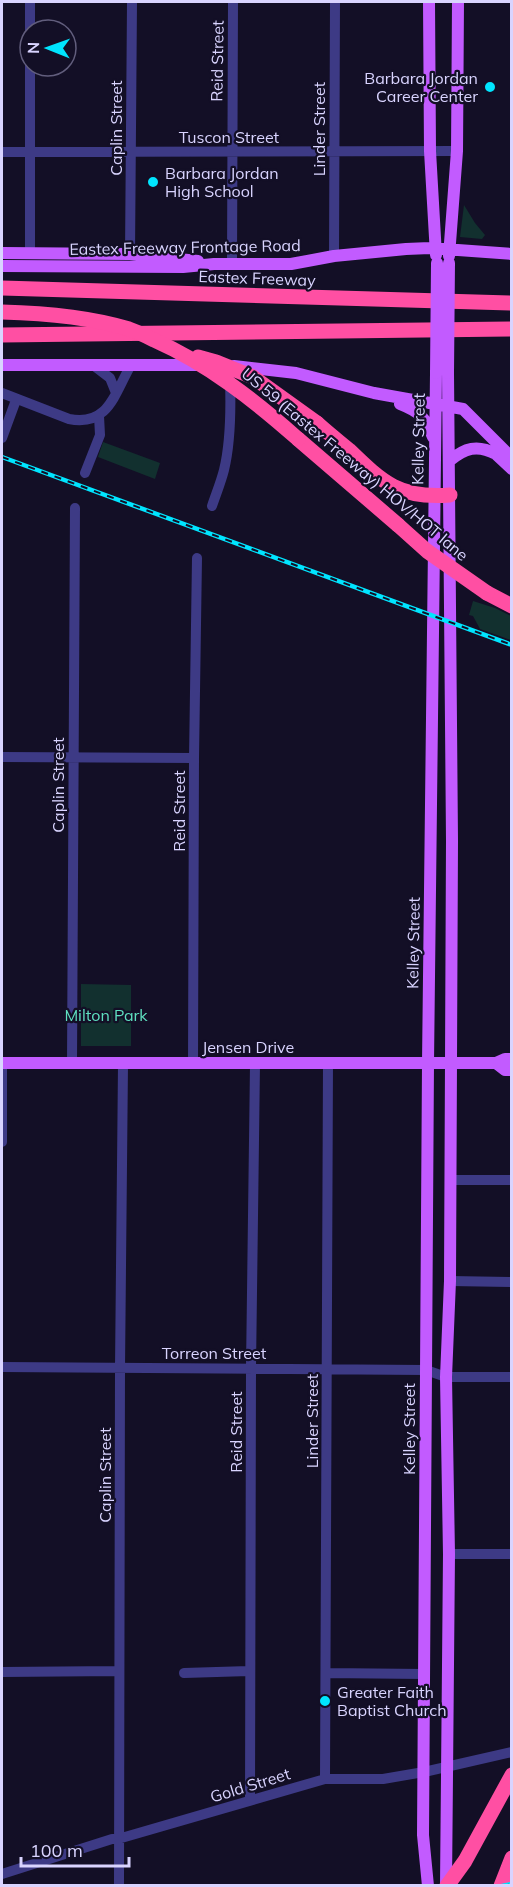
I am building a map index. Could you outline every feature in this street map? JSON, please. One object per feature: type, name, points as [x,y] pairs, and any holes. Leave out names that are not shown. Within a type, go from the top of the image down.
[{"type":"highway","name":"Eastex Freeway","points":[[2,288],[512,303]]},
{"type":"highway","name":"US 59 (Eastex Freeway) HOV/HOT lane","points":[[2,312],[85,319],[130,329],[178,351],[260,405],[427,551],[487,593],[512,606]]},
{"type":"highway","points":[[2,335],[512,329]]},
{"type":"highway","points":[[413,331],[512,338]]},
{"type":"highway","points":[[178,351],[216,362],[253,377],[317,423],[381,480],[396,488],[410,493],[450,495]]},
{"type":"highway","points":[[447,1886],[465,1861],[512,1775]]},
{"type":"highway","points":[[501,1886],[512,1858]]},
{"type":"main road","name":"Kelley Street","points":[[429,2],[430,151],[435,249],[445,259]]},
{"type":"main road","name":"Kelley Street","points":[[428,1886],[423,1835],[434,441],[441,405],[445,259],[457,151],[458,2]]},
{"type":"main road","name":"Eastex Freeway Frontage Road","points":[[2,266],[183,267],[214,264],[291,264],[385,250],[435,249]]},
{"type":"main road","points":[[2,253],[130,254],[184,258],[214,264]]},
{"type":"main road","points":[[445,259],[512,254]]},
{"type":"main road","points":[[2,365],[230,365],[296,373],[374,393],[463,409],[512,458]]},
{"type":"main road","points":[[374,393],[419,412],[434,441]]},
{"type":"main road","name":"Kelley Street","points":[[441,405],[449,461],[450,495],[451,1180],[446,1377],[449,1554],[447,1886]]},
{"type":"main road","points":[[441,405],[466,422],[512,469]]},
{"type":"main road","points":[[449,461],[459,453],[472,448],[480,448],[496,454]]},
{"type":"main road","name":"Jensen Drive","points":[[2,1063],[496,1063],[512,1059]]},
{"type":"main road","name":"Jensen Drive","points":[[496,1063],[505,1070],[512,1070]]},
{"type":"street","points":[[30,2],[30,18]]},
{"type":"street","name":"Caplin Street","points":[[130,254],[132,2]]},
{"type":"street","name":"Reid Street","points":[[232,264],[233,2]]},
{"type":"street","name":"Linder Street","points":[[333,256],[335,2]]},
{"type":"street","points":[[30,78],[30,253]]},
{"type":"street","name":"Tuscon Street","points":[[2,152],[457,151]]},
{"type":"street","points":[[93,365],[110,378],[116,393]]},
{"type":"street","points":[[2,393],[15,400],[79,421],[99,416],[114,400],[131,365]]},
{"type":"street","points":[[212,506],[224,472],[229,437],[230,365]]},
{"type":"street","points":[[2,438],[15,400]]},
{"type":"street","points":[[86,473],[100,435],[99,416]]},
{"type":"street","name":"Caplin Street","points":[[72,1063],[75,508]]},
{"type":"street","name":"Reid Street","points":[[193,1064],[197,558]]},
{"type":"street","points":[[2,757],[194,758]]},
{"type":"street","points":[[2,1063],[2,1142]]},
{"type":"street","name":"Linder Street","points":[[325,1779],[328,1063]]},
{"type":"street","name":"Caplin Street","points":[[118,1886],[123,1064]]},
{"type":"street","name":"Reid Street","points":[[250,1801],[251,1368],[255,1064]]},
{"type":"street","points":[[451,1180],[512,1180]]},
{"type":"street","points":[[450,1281],[512,1282]]},
{"type":"street","name":"Torreon Street","points":[[2,1367],[426,1370],[446,1377],[512,1377]]},
{"type":"street","points":[[449,1554],[512,1554]]},
{"type":"street","points":[[2,1672],[119,1671]]},
{"type":"street","points":[[184,1673],[249,1671]]},
{"type":"street","points":[[326,1673],[424,1674]]},
{"type":"street","name":"Gold Street","points":[[2,1874],[112,1839],[325,1779],[383,1779],[512,1752]]},
{"type":"green space","points":[[464,205],[485,235],[482,239],[460,237]]},
{"type":"green space","points":[[103,442],[160,463],[155,479],[98,457]]},
{"type":"green space","points":[[473,601],[511,616],[511,640],[480,629],[473,616],[469,615]]},
{"type":"green space","name":"Milton Park","points":[[81,984],[131,985],[131,1046],[81,1046]]},
{"type":"railway","points":[[2,457],[512,645]]},
{"type":"railway","points":[[502,1886],[512,1884]]},
{"type":"place","name":"Barbara Jordan Career Center","points":[[490,87]]},
{"type":"place","name":"Barbara Jordan High School","points":[[153,182]]},
{"type":"place","name":"Greater Faith Baptist Church","points":[[325,1701]]}]
